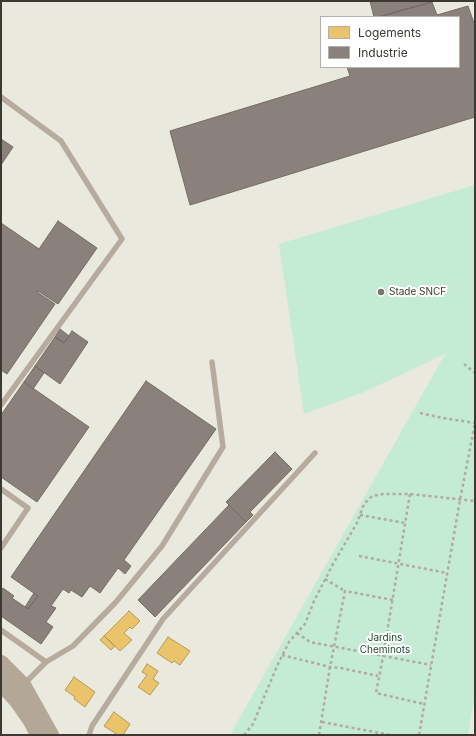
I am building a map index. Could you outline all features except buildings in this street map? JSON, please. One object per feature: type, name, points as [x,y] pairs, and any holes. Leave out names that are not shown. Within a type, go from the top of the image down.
[{"type":"main road","points":[[1,663],[18,690],[51,735]]},
{"type":"main road","points":[[1,683],[18,690],[38,735]]},
{"type":"lane","points":[[1,97],[61,141],[122,239],[1,405]]},
{"type":"lane","points":[[18,690],[38,672],[46,662],[73,646],[120,597],[162,546],[223,447],[212,362]]},
{"type":"lane","points":[[89,735],[92,726],[163,620],[315,453]]},
{"type":"lane","points":[[1,489],[28,508],[1,548]]},
{"type":"lane","points":[[1,630],[46,662]]},
{"type":"path","points":[[464,364],[475,373]]},
{"type":"path","points":[[419,735],[475,423],[420,413]]},
{"type":"path","points":[[244,735],[253,724],[277,666],[289,642],[306,624],[314,601],[357,523],[364,504],[372,496],[383,494],[410,494],[475,501]]},
{"type":"path","points":[[410,494],[376,693],[424,704]]},
{"type":"path","points":[[360,515],[405,523]]},
{"type":"path","points":[[359,556],[447,573]]},
{"type":"path","points":[[326,579],[345,591],[393,600]]},
{"type":"path","points":[[319,735],[330,667],[345,591]]},
{"type":"path","points":[[297,633],[310,642],[431,665]]},
{"type":"path","points":[[282,655],[330,667],[378,676]]},
{"type":"path","points":[[322,722],[371,733],[390,735]]},
{"type":"green space","name":"Jardins Cheminots","points":[[475,185],[475,693],[468,735],[230,735],[445,354],[364,392],[304,414],[279,244]]},
{"type":"place","name":"Stade SNCF","points":[[381,292]]}]
